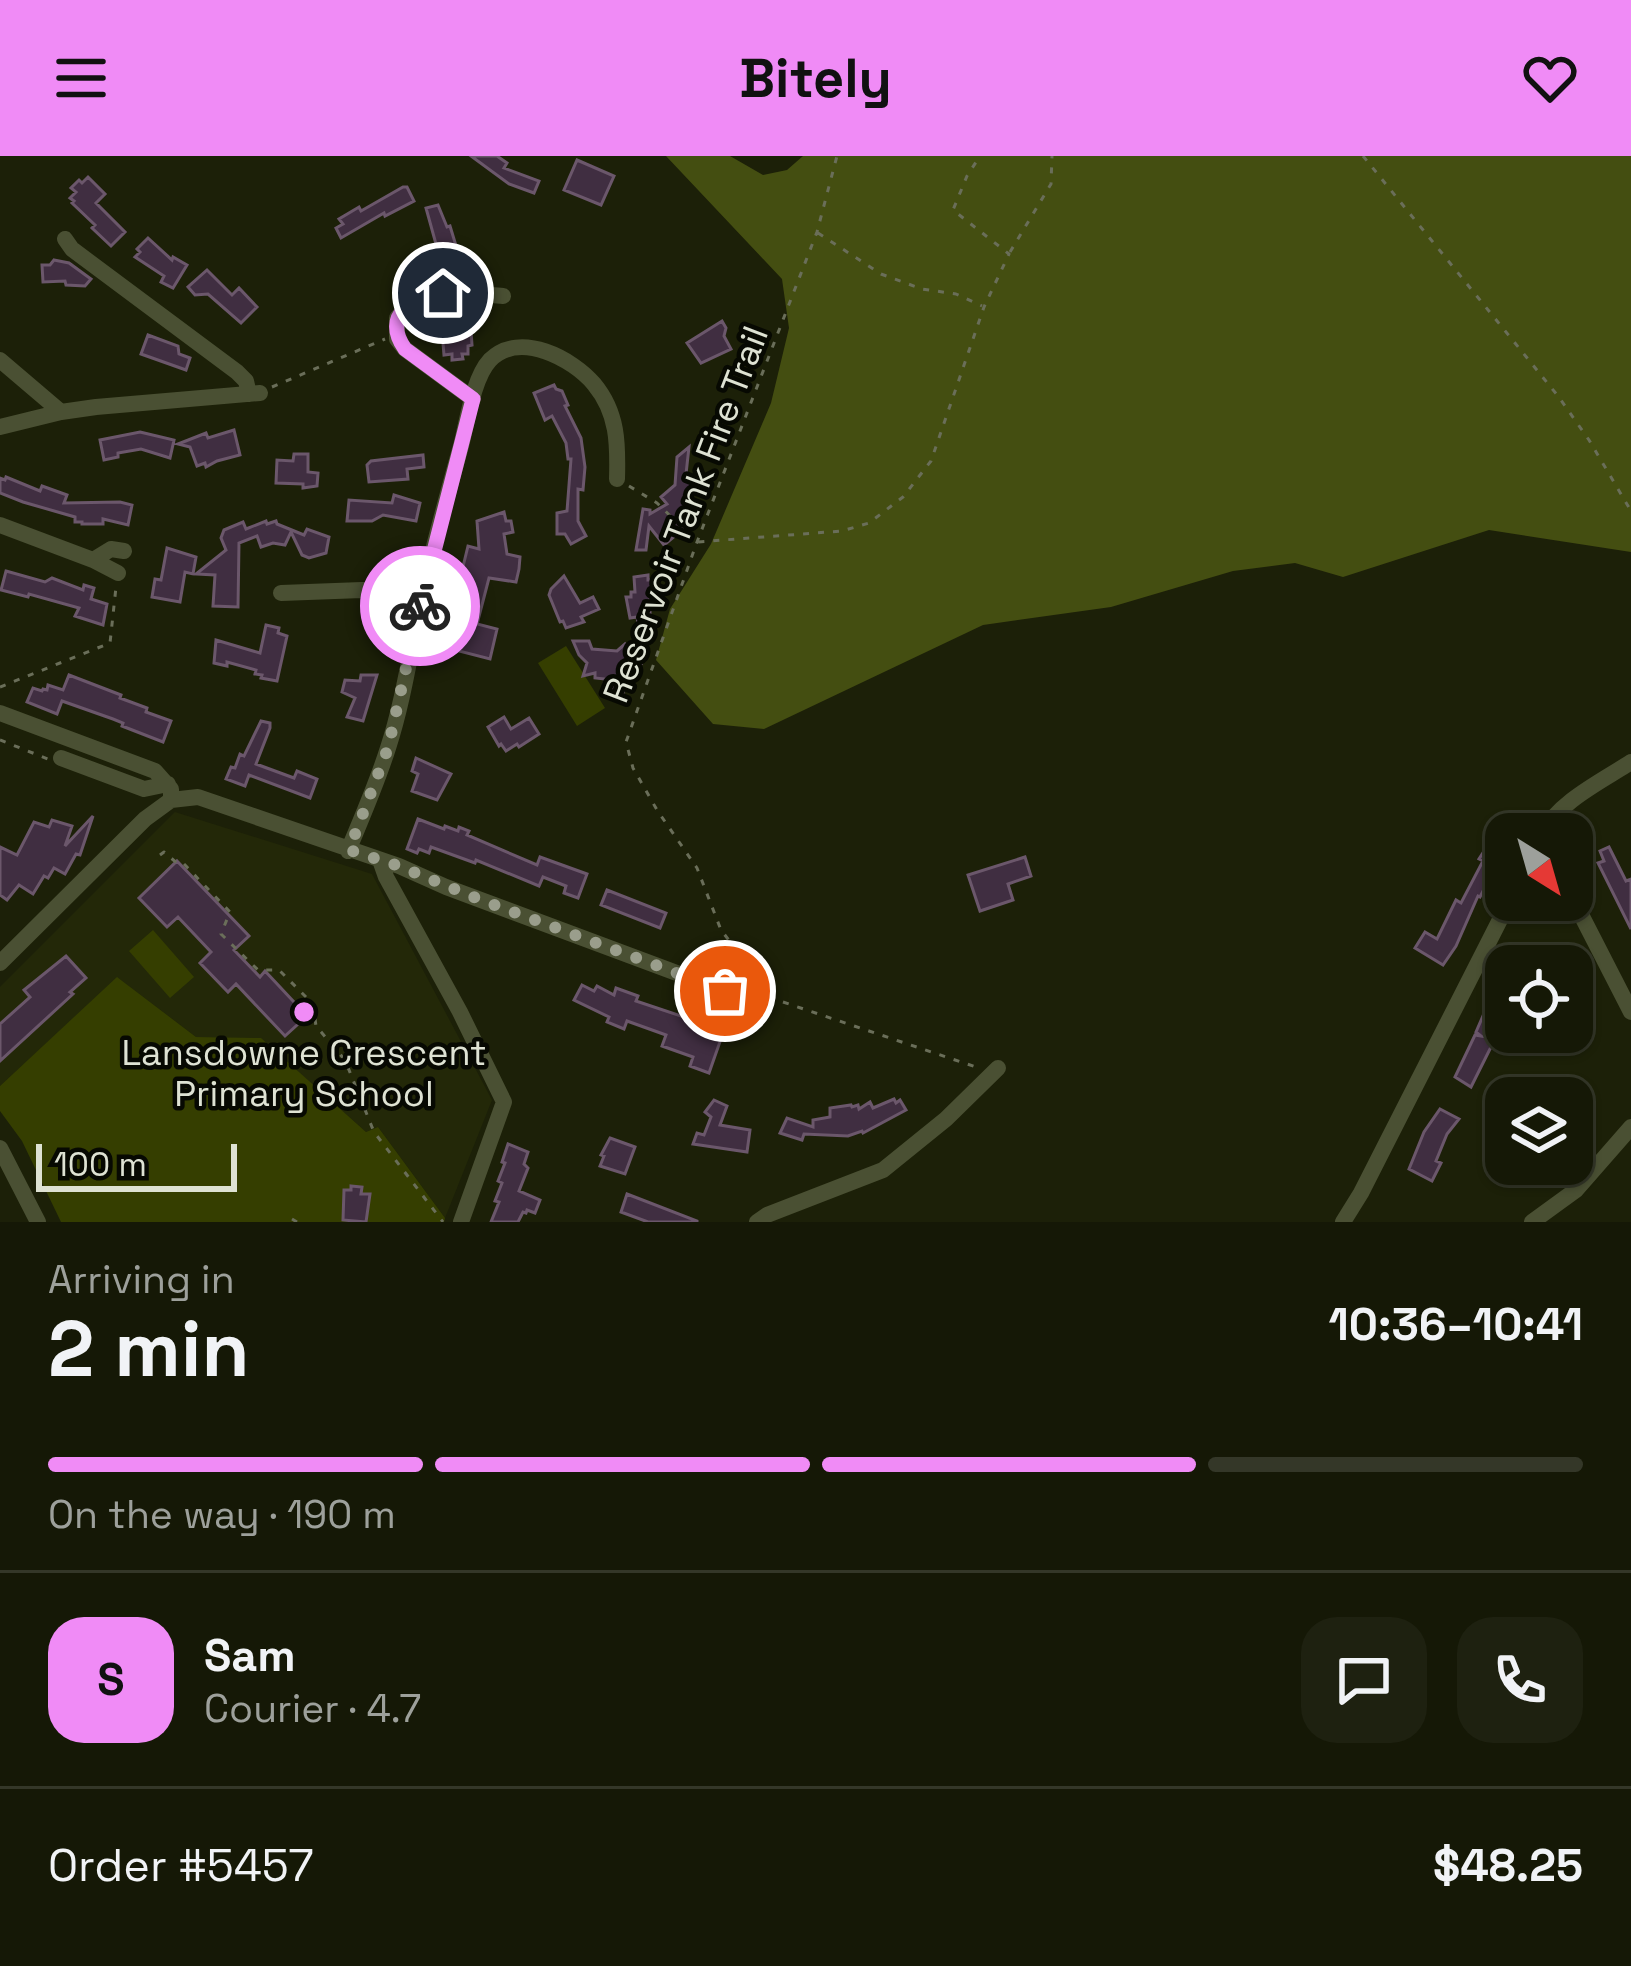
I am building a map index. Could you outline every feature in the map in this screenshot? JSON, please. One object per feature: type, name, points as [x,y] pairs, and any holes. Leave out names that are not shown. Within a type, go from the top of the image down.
[{"type":"street","points":[[0,427],[61,412],[254,393],[238,372],[64,239]]},
{"type":"street","points":[[473,399],[405,349],[397,339],[398,318],[424,297],[459,292],[503,296]]},
{"type":"street","points":[[349,850],[388,748],[422,597],[473,399],[487,363],[507,350],[534,349],[564,359],[588,377],[615,419],[617,479]]},
{"type":"street","points":[[0,360],[61,412]]},
{"type":"street","points":[[0,525],[118,573]]},
{"type":"street","points":[[93,560],[111,549],[124,551]]},
{"type":"street","points":[[281,593],[362,590],[422,597]]},
{"type":"street","points":[[0,713],[155,771],[170,792]]},
{"type":"street","points":[[61,758],[144,789],[198,797],[380,860],[725,991]]},
{"type":"street","points":[[1558,813],[1631,762]]},
{"type":"street","points":[[0,963],[170,792]]},
{"type":"street","points":[[380,860],[504,1102],[461,1222]]},
{"type":"street","points":[[1342,1222],[1499,921]]},
{"type":"street","points":[[1584,921],[1631,1012]]},
{"type":"street","points":[[758,1222],[883,1170],[996,1070]]},
{"type":"street","points":[[1532,1222],[1576,1190],[1631,1127]]},
{"type":"street","points":[[0,1148],[38,1222]]},
{"type":"path","name":"Reservoir Tank Fire Trail","points":[[774,999],[721,930],[697,868],[633,768],[626,742],[697,542],[817,232],[837,156]]},
{"type":"path","points":[[980,156],[953,210],[1009,254]]},
{"type":"path","points":[[617,479],[657,503],[697,542],[842,531],[869,523],[903,497],[931,461],[984,307],[1051,184],[1052,156]]},
{"type":"path","points":[[1363,156],[1558,396],[1631,511]]},
{"type":"path","points":[[817,232],[881,274],[922,289],[956,294],[984,307]]},
{"type":"path","points":[[254,393],[382,339],[397,339]]},
{"type":"path","points":[[0,687],[110,644],[118,573]]},
{"type":"path","points":[[0,740],[53,761],[61,758]]},
{"type":"path","points":[[160,855],[164,852],[182,863],[230,912],[220,934],[258,970],[279,970],[307,998],[316,1026],[345,1060],[374,1132],[443,1222]]},
{"type":"path","points":[[725,991],[774,999],[996,1070]]},
{"type":"shaded area","name":"Lansdowne Crescent Primary School","points":[[175,812],[372,874],[492,1100],[445,1218],[378,1127],[366,1132],[261,1039],[196,1037],[118,978],[0,1086],[0,987]]},
{"type":"green space","points":[[666,156],[730,156],[763,175],[787,170],[803,156],[1631,156],[1631,552],[1489,530],[1343,577],[1295,563],[1233,571],[1111,607],[983,625],[764,729],[713,724],[656,660],[670,609],[711,544],[771,403],[789,328],[782,279]]},
{"type":"green space","points":[[566,646],[605,708],[577,726],[538,663]]},
{"type":"green space","points":[[153,930],[194,977],[170,998],[129,951]]},
{"type":"green space","points":[[117,977],[196,1037],[261,1038],[366,1132],[378,1127],[444,1222],[61,1222],[22,1141],[0,1111],[0,1086]]},
{"type":"building","points":[[471,156],[497,156],[507,163],[504,168],[539,181],[534,193],[509,184]]},
{"type":"building","points":[[577,160],[614,176],[601,205],[564,190]]},
{"type":"building","points":[[88,177],[105,194],[96,203],[125,232],[111,246],[70,198],[76,192],[71,188]]},
{"type":"building","points":[[403,187],[414,201],[341,238],[336,228],[343,224],[339,219]]},
{"type":"building","points":[[438,205],[457,249],[456,257],[444,260],[426,208]]},
{"type":"building","points":[[148,238],[172,260],[187,265],[173,288],[161,282],[164,276],[135,257]]},
{"type":"building","points":[[54,260],[69,263],[91,279],[85,286],[43,282],[42,265]]},
{"type":"building","points":[[207,270],[232,295],[239,288],[257,307],[241,323],[208,294],[195,295],[188,287]]},
{"type":"building","points":[[452,312],[454,333],[471,331],[472,345],[463,359],[444,355],[442,332],[425,334],[427,314]]},
{"type":"building","points":[[722,321],[731,349],[701,363],[687,343]]},
{"type":"building","points":[[148,335],[178,346],[179,354],[190,358],[186,370],[141,354]]},
{"type":"building","points":[[554,385],[562,391],[581,438],[585,467],[583,490],[578,489],[578,521],[586,536],[571,544],[565,534],[557,534],[557,513],[567,511],[571,459],[552,416],[545,420],[534,393]]},
{"type":"building","points":[[234,430],[240,455],[206,467],[205,463],[197,466],[190,447],[178,444],[206,433],[208,438]]},
{"type":"building","points":[[140,432],[174,440],[170,458],[141,449],[104,460],[100,440]]},
{"type":"building","points":[[689,447],[686,474],[695,484],[688,490],[682,530],[664,545],[649,526],[646,550],[636,550],[643,509],[650,514],[667,504],[661,497],[675,485],[677,457]]},
{"type":"building","points":[[294,454],[308,454],[308,472],[318,473],[317,486],[276,483],[277,460],[293,461]]},
{"type":"building","points":[[423,455],[424,467],[407,469],[408,479],[369,482],[367,465],[371,461]]},
{"type":"building","points":[[0,478],[40,491],[42,486],[67,495],[64,503],[132,505],[128,525],[103,519],[103,524],[82,524],[75,517],[0,493]]},
{"type":"building","points":[[394,495],[420,503],[416,521],[383,515],[372,521],[347,521],[349,500],[392,503]]},
{"type":"building","points":[[504,512],[513,532],[504,534],[507,554],[520,557],[519,569],[516,582],[489,578],[477,624],[497,629],[490,659],[455,650],[464,611],[453,608],[468,546],[479,549],[477,521]]},
{"type":"building","points":[[266,521],[304,535],[307,529],[329,537],[326,553],[302,555],[291,532],[285,545],[261,547],[257,536],[239,543],[238,607],[213,606],[215,575],[196,574],[226,550],[221,538],[224,530],[243,522],[246,529]]},
{"type":"building","points":[[167,548],[196,557],[193,574],[185,572],[180,602],[152,597],[155,579],[161,580]]},
{"type":"building","points":[[6,571],[45,582],[52,578],[83,590],[84,585],[94,588],[91,599],[107,604],[103,625],[75,616],[79,608],[1,590]]},
{"type":"building","points":[[648,575],[657,597],[650,597],[650,622],[638,623],[637,617],[630,618],[626,597],[635,592],[634,577]]},
{"type":"building","points":[[564,576],[580,603],[593,597],[599,609],[581,617],[584,622],[566,628],[549,595]]},
{"type":"building","points":[[266,625],[287,636],[277,681],[261,678],[256,670],[214,663],[216,640],[260,653]]},
{"type":"building","points":[[573,641],[617,651],[625,644],[641,664],[626,677],[623,693],[604,684],[605,679],[595,678],[595,673],[583,676],[587,663]]},
{"type":"building","points":[[69,675],[171,721],[163,742],[62,701],[57,714],[27,702],[33,688],[47,690],[48,685],[63,690]]},
{"type":"building","points":[[361,675],[377,675],[363,721],[347,717],[355,698],[342,692],[345,680],[360,681]]},
{"type":"building","points":[[504,717],[511,729],[529,718],[539,734],[506,751],[488,727]]},
{"type":"building","points":[[261,721],[270,723],[270,728],[256,764],[294,778],[297,771],[317,779],[310,798],[249,775],[245,786],[226,779]]},
{"type":"building","points":[[416,758],[451,774],[437,800],[412,791],[418,774],[412,771]]},
{"type":"building","points":[[93,816],[80,855],[76,854],[65,874],[54,868],[33,894],[19,885],[7,900],[0,895],[0,847],[17,855],[34,822],[49,827],[52,820],[72,826],[65,846]]},
{"type":"building","points":[[418,819],[444,829],[458,831],[459,827],[469,831],[467,835],[537,865],[540,857],[587,874],[578,898],[564,893],[566,886],[543,877],[539,886],[431,847],[429,853],[407,849]]},
{"type":"building","points":[[1609,847],[1626,881],[1631,879],[1631,929],[1598,863],[1604,861],[1600,851]]},
{"type":"building","points":[[1485,850],[1485,887],[1443,965],[1415,948],[1425,932],[1437,939],[1456,900],[1461,903],[1483,861],[1479,859]]},
{"type":"building","points":[[1025,857],[1031,876],[1008,884],[1013,900],[980,911],[968,875]]},
{"type":"building","points":[[177,861],[249,936],[234,950],[260,977],[265,971],[307,1016],[285,1036],[236,984],[228,992],[200,963],[211,952],[178,917],[167,927],[139,898]]},
{"type":"building","points":[[607,890],[666,913],[660,928],[601,905]]},
{"type":"building","points":[[66,956],[86,978],[0,1061],[0,1024],[30,997],[24,990]]},
{"type":"building","points":[[582,985],[614,995],[616,988],[638,996],[636,1001],[693,1020],[691,1025],[722,1036],[709,1073],[690,1066],[693,1057],[662,1046],[666,1035],[627,1021],[624,1029],[574,1000]]},
{"type":"building","points":[[1485,1011],[1488,1053],[1471,1087],[1455,1077],[1475,1035],[1481,1036],[1476,1032]]},
{"type":"building","points":[[894,1099],[906,1110],[863,1133],[804,1134],[802,1140],[780,1133],[787,1118],[813,1127],[813,1120],[830,1117],[830,1108],[858,1105],[859,1109],[870,1102],[873,1108]]},
{"type":"building","points":[[714,1100],[727,1106],[720,1125],[750,1130],[747,1152],[693,1144],[697,1133],[704,1135],[711,1117],[705,1112]]},
{"type":"building","points":[[1440,1109],[1459,1119],[1447,1134],[1432,1181],[1409,1169],[1424,1132]]},
{"type":"building","points":[[610,1138],[635,1147],[625,1174],[600,1166]]},
{"type":"building","points":[[508,1144],[528,1152],[519,1191],[540,1200],[535,1213],[523,1212],[518,1222],[491,1222],[499,1202],[495,1201],[502,1183],[498,1181]]},
{"type":"building","points":[[351,1186],[370,1194],[366,1222],[343,1220],[344,1190]]},
{"type":"building","points":[[627,1194],[697,1222],[648,1222],[621,1212]]},
{"type":"way so far","points":[[420,606],[388,748],[349,850],[725,991]]},
{"type":"place","name":"Lansdowne Crescent Primary School","points":[[304,1012]]},
{"type":"route","points":[[420,606],[473,399],[405,349],[396,329],[405,308],[443,293]]}]
